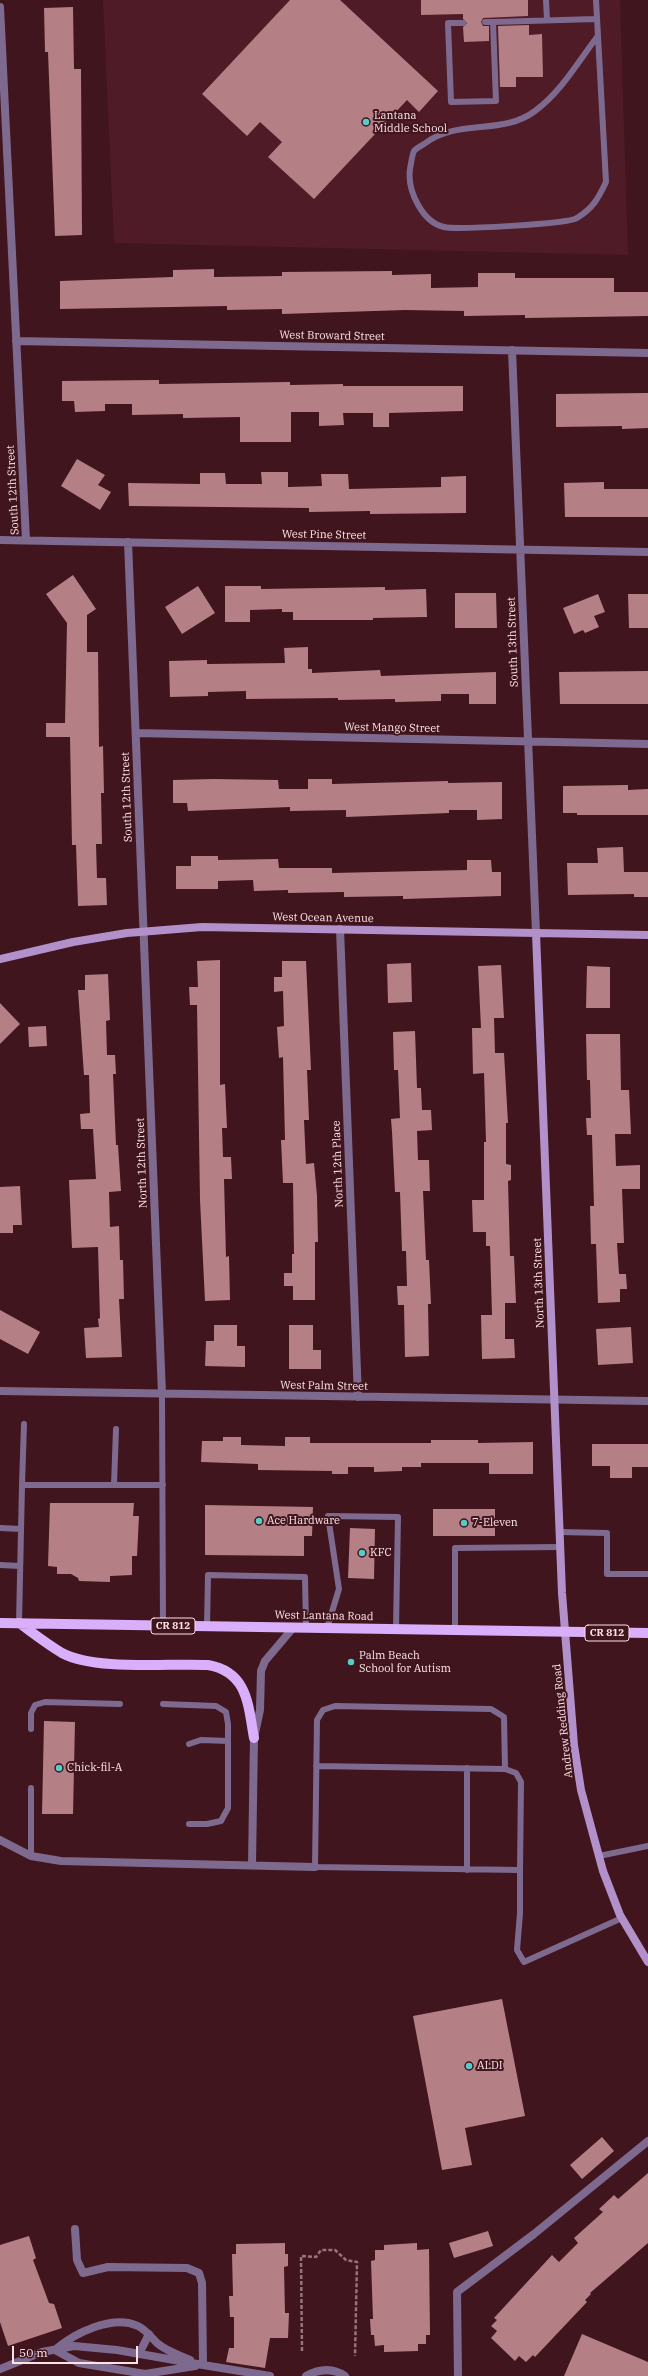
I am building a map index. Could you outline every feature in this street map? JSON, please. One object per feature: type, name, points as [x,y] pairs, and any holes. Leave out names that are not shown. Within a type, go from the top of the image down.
[{"type":"main road","name":"West Lantana Road","points":[[0,1623],[648,1633]]},
{"type":"main road","points":[[19,1623],[63,1653],[86,1660],[107,1663],[208,1665],[223,1669],[233,1675],[244,1692],[254,1738]]},
{"type":"street","name":"South 12th Street","points":[[0,7],[26,540]]},
{"type":"street","name":"West Broward Street","points":[[16,341],[648,353]]},
{"type":"street","name":"South 13th Street","points":[[512,350],[536,933]]},
{"type":"street","name":"West Pine Street","points":[[0,540],[648,552]]},
{"type":"street","name":"South 12th Street","points":[[128,542],[144,931]]},
{"type":"street","name":"West Mango Street","points":[[136,733],[648,744]]},
{"type":"street","name":"West Ocean Avenue","points":[[0,959],[73,942],[144,931],[202,927],[648,935]]},
{"type":"street","name":"North 12th Place","points":[[340,929],[358,1397]]},
{"type":"street","name":"North 12th Street","points":[[144,931],[162,1394]]},
{"type":"street","name":"North 13th Street","points":[[536,933],[560,1547],[565,1632]]},
{"type":"street","name":"West Palm Street","points":[[0,1391],[648,1402]]},
{"type":"street","points":[[252,1865],[254,1738],[260,1710],[260,1677],[263,1665],[293,1628]]},
{"type":"street","name":"Andrew Redding Road","points":[[565,1632],[576,1760],[581,1790],[599,1856],[622,1918],[648,1962]]},
{"type":"street","points":[[0,1840],[31,1856],[61,1861],[315,1867]]},
{"type":"street","points":[[458,2376],[458,2292],[534,2234],[648,2141]]},
{"type":"street","points":[[75,2229],[77,2260],[83,2273],[108,2267],[187,2268],[199,2273],[202,2283],[203,2365]]},
{"type":"street","points":[[55,2350],[72,2336],[110,2324],[127,2322],[139,2326],[158,2344],[172,2353],[203,2365]]},
{"type":"street","points":[[139,2354],[148,2334]]},
{"type":"street","points":[[0,2369],[42,2352],[74,2346],[139,2354],[270,2376]]},
{"type":"street","points":[[55,2350],[79,2363],[145,2374],[203,2365]]},
{"type":"street","points":[[306,2376],[320,2370],[331,2369],[345,2376]]},
{"type":"lane","points":[[546,0],[546,20]]},
{"type":"lane","points":[[596,0],[597,37],[603,98],[606,182],[596,204],[575,219],[556,223],[444,227],[424,214],[412,196],[410,171],[414,151],[430,139],[452,130],[510,124],[534,112],[554,94],[597,37]]},
{"type":"lane","points":[[485,22],[596,19]]},
{"type":"lane","points":[[463,23],[448,23],[451,102],[496,101],[493,22]]},
{"type":"lane","points":[[162,1394],[163,1626]]},
{"type":"lane","points":[[19,1623],[24,1424]]},
{"type":"lane","points":[[114,1485],[116,1429]]},
{"type":"lane","points":[[22,1485],[163,1484]]},
{"type":"lane","points":[[327,1628],[339,1589],[328,1516],[398,1517],[396,1630]]},
{"type":"lane","points":[[0,1528],[21,1528]]},
{"type":"lane","points":[[560,1532],[607,1533],[607,1574],[648,1574]]},
{"type":"lane","points":[[455,1630],[454,1548],[560,1547]]},
{"type":"lane","points":[[0,1565],[20,1566]]},
{"type":"lane","points":[[207,1626],[208,1575],[305,1577],[306,1628]]},
{"type":"lane","points":[[31,1729],[31,1713],[35,1705],[45,1702],[120,1704]]},
{"type":"lane","points":[[163,1704],[216,1706],[226,1712],[228,1741],[228,1808],[221,1821],[208,1824],[189,1824]]},
{"type":"lane","points":[[505,1769],[504,1717],[491,1709],[335,1706],[323,1710],[317,1720],[315,1867],[520,1870]]},
{"type":"lane","points":[[189,1744],[201,1740],[228,1741]]},
{"type":"lane","points":[[316,1766],[505,1769],[516,1773],[521,1782],[520,1913],[517,1950],[524,1962],[622,1918]]},
{"type":"lane","points":[[467,1768],[467,1870]]},
{"type":"lane","points":[[31,1788],[31,1856]]},
{"type":"lane","points":[[599,1856],[648,1846]]},
{"type":"path","points":[[302,2351],[301,2256],[316,2257],[321,2250],[335,2250],[346,2260],[357,2262],[355,2356]]},
{"type":"shaded area","name":"Lantana Middle School","points":[[103,0],[620,0],[628,255],[114,243]]},
{"type":"building","points":[[290,0],[340,0],[438,91],[419,112],[407,100],[314,199],[268,157],[282,142],[260,122],[247,136],[202,94]]},
{"type":"building","points":[[421,0],[528,0],[528,16],[483,18],[481,22],[483,26],[489,26],[489,41],[464,42],[463,27],[467,23],[463,19],[463,14],[421,15]]},
{"type":"building","points":[[73,7],[74,69],[81,69],[82,235],[55,236],[48,52],[45,52],[44,8]]},
{"type":"building","points":[[529,25],[529,35],[542,34],[543,77],[516,77],[516,87],[500,87],[498,26]]},
{"type":"building","points":[[214,269],[214,277],[282,276],[282,272],[392,271],[392,275],[431,274],[431,288],[478,287],[478,273],[515,273],[515,278],[614,278],[614,292],[648,292],[648,316],[525,318],[525,315],[464,316],[464,311],[405,310],[282,314],[282,309],[227,310],[227,306],[60,309],[60,281],[173,277],[173,270]]},
{"type":"building","points":[[159,380],[159,384],[290,382],[290,385],[343,384],[343,386],[463,386],[463,411],[389,413],[389,427],[373,427],[373,413],[343,413],[344,425],[319,426],[319,412],[291,412],[291,442],[240,442],[240,417],[183,418],[183,414],[132,415],[132,404],[105,404],[105,411],[75,412],[74,401],[62,401],[62,381]]},
{"type":"building","points":[[648,393],[648,428],[622,429],[622,426],[556,427],[556,394]]},
{"type":"building","points":[[77,459],[105,475],[98,485],[111,492],[100,510],[61,486]]},
{"type":"building","points":[[261,472],[288,472],[288,487],[322,486],[321,474],[348,474],[349,489],[441,487],[441,477],[466,476],[466,513],[370,514],[370,511],[309,512],[309,508],[129,506],[128,483],[200,484],[200,473],[225,473],[226,484],[262,484]]},
{"type":"building","points":[[604,482],[604,489],[648,489],[648,517],[565,517],[564,483]]},
{"type":"building","points":[[73,575],[96,609],[87,615],[87,652],[98,652],[99,747],[103,746],[104,793],[101,793],[102,844],[96,844],[97,878],[106,878],[107,905],[78,906],[76,845],[72,845],[70,737],[46,737],[46,723],[65,723],[67,623],[46,594]]},
{"type":"building","points":[[198,586],[215,613],[182,634],[165,607]]},
{"type":"building","points":[[225,586],[261,586],[261,589],[385,587],[385,590],[426,589],[427,617],[373,618],[373,620],[293,620],[293,612],[282,612],[282,609],[250,610],[250,622],[225,622]]},
{"type":"building","points":[[455,593],[496,593],[497,628],[455,628]]},
{"type":"building","points":[[598,594],[605,612],[594,616],[599,627],[585,633],[583,630],[574,634],[563,608]]},
{"type":"building","points":[[628,594],[648,594],[648,628],[629,628]]},
{"type":"building","points":[[308,647],[308,669],[312,669],[312,673],[380,670],[381,676],[496,672],[496,704],[469,704],[469,694],[441,694],[441,701],[395,702],[395,699],[246,699],[246,691],[208,692],[208,696],[170,697],[169,661],[207,660],[207,664],[285,663],[284,648]]},
{"type":"building","points":[[648,671],[648,704],[560,704],[559,672]]},
{"type":"building","points":[[308,779],[332,779],[332,784],[448,781],[448,783],[502,782],[502,819],[477,820],[477,810],[449,810],[449,813],[346,817],[346,810],[290,811],[290,807],[188,811],[187,803],[173,803],[173,780],[278,780],[279,789],[308,789]]},
{"type":"building","points":[[628,785],[628,790],[648,789],[648,815],[577,815],[577,813],[563,813],[563,786]]},
{"type":"building","points":[[623,847],[624,872],[648,872],[648,897],[634,897],[634,894],[568,895],[567,863],[598,863],[597,848]]},
{"type":"building","points":[[191,856],[218,856],[218,860],[278,859],[279,868],[332,868],[332,873],[467,870],[467,860],[491,860],[492,872],[501,872],[501,896],[403,899],[403,896],[344,897],[344,892],[288,893],[288,890],[254,891],[253,880],[218,881],[218,889],[176,889],[176,866],[191,866]]},
{"type":"building","points":[[220,960],[220,1085],[225,1084],[227,1128],[222,1128],[223,1157],[231,1157],[232,1179],[224,1179],[226,1257],[229,1256],[230,1300],[205,1301],[200,1200],[197,1005],[190,1005],[189,987],[198,987],[197,961]]},
{"type":"building","points":[[282,961],[306,961],[311,1070],[307,1070],[309,1120],[304,1120],[306,1164],[314,1163],[317,1196],[318,1242],[315,1242],[315,1300],[293,1300],[293,1286],[284,1286],[284,1273],[292,1273],[292,1254],[294,1254],[293,1183],[283,1183],[281,1140],[285,1140],[283,1057],[279,1058],[277,1027],[284,1026],[283,991],[274,992],[274,977],[282,977]]},
{"type":"building","points":[[411,963],[412,1002],[388,1003],[387,964]]},
{"type":"building","points":[[501,965],[504,1018],[494,1018],[495,1053],[504,1053],[508,1123],[506,1123],[506,1164],[511,1165],[511,1180],[508,1181],[510,1256],[514,1256],[516,1303],[505,1303],[505,1339],[514,1339],[515,1358],[482,1359],[481,1315],[492,1315],[490,1246],[486,1246],[486,1232],[473,1232],[472,1200],[484,1200],[484,1142],[486,1142],[484,1073],[473,1074],[472,1028],[481,1028],[478,966]]},
{"type":"building","points":[[587,966],[610,967],[610,1008],[586,1008]]},
{"type":"building","points":[[108,974],[110,1020],[106,1021],[107,1055],[115,1055],[116,1074],[113,1074],[116,1145],[118,1145],[121,1191],[109,1192],[110,1227],[119,1226],[120,1260],[123,1260],[124,1299],[119,1299],[122,1357],[86,1358],[84,1328],[99,1327],[98,1319],[100,1318],[98,1247],[72,1248],[69,1180],[96,1179],[93,1129],[81,1129],[80,1114],[90,1113],[89,1075],[84,1075],[78,990],[85,990],[85,975]]},
{"type":"building","points":[[0,1003],[20,1024],[0,1044]]},
{"type":"building","points":[[46,1026],[47,1046],[29,1047],[28,1027]]},
{"type":"building","points":[[415,1031],[417,1088],[421,1088],[422,1110],[431,1110],[432,1130],[417,1131],[418,1160],[429,1160],[430,1191],[423,1191],[426,1260],[429,1260],[431,1304],[428,1304],[429,1356],[405,1357],[404,1305],[398,1305],[397,1286],[407,1286],[406,1251],[402,1251],[400,1192],[395,1192],[391,1119],[400,1118],[398,1070],[394,1070],[393,1032]]},
{"type":"building","points":[[586,1034],[620,1034],[621,1090],[629,1090],[631,1134],[615,1134],[616,1166],[640,1165],[640,1189],[622,1189],[624,1243],[617,1243],[619,1274],[626,1274],[627,1289],[620,1289],[620,1302],[598,1303],[596,1244],[591,1244],[590,1206],[594,1206],[592,1135],[587,1135],[586,1118],[591,1118],[590,1080],[587,1080]]},
{"type":"building","points":[[20,1186],[22,1225],[13,1225],[13,1233],[0,1233],[0,1187]]},
{"type":"building","points":[[0,1310],[40,1332],[28,1354],[0,1339]]},
{"type":"building","points":[[214,1325],[237,1325],[237,1346],[245,1346],[245,1367],[205,1366],[206,1341],[214,1341]]},
{"type":"building","points":[[289,1325],[313,1325],[313,1350],[321,1350],[321,1369],[289,1369]]},
{"type":"building","points":[[631,1327],[633,1363],[598,1365],[596,1329]]},
{"type":"building","points":[[223,1437],[241,1437],[241,1445],[285,1446],[285,1437],[310,1437],[310,1443],[431,1443],[431,1440],[478,1440],[478,1443],[533,1442],[533,1474],[489,1474],[489,1463],[421,1463],[421,1467],[402,1467],[402,1471],[374,1472],[374,1467],[348,1467],[348,1474],[332,1474],[332,1471],[258,1470],[258,1464],[201,1462],[202,1441],[223,1441]]},
{"type":"building","points":[[592,1444],[648,1444],[648,1467],[632,1467],[632,1478],[610,1478],[610,1466],[592,1466]]},
{"type":"building","points":[[50,1503],[134,1503],[133,1516],[139,1516],[137,1556],[132,1556],[132,1575],[110,1576],[110,1582],[79,1581],[78,1578],[71,1574],[57,1574],[57,1567],[48,1566]]},
{"type":"building","name":"Ace Hardware","points":[[205,1505],[313,1507],[312,1536],[304,1536],[304,1556],[205,1555]]},
{"type":"building","name":"7-Eleven","points":[[433,1509],[495,1509],[495,1536],[433,1536]]},
{"type":"building","name":"KFC","points":[[350,1528],[375,1529],[374,1579],[348,1578]]},
{"type":"building","name":"Chick-fil-A","points":[[44,1721],[75,1722],[73,1814],[42,1814]]},
{"type":"building","name":"ALDI","points":[[502,1999],[525,2116],[465,2128],[472,2165],[442,2170],[413,2016]]},
{"type":"building","points":[[602,2137],[614,2151],[582,2179],[570,2165]]},
{"type":"building","points":[[648,2173],[648,2243],[590,2293],[591,2294],[585,2300],[587,2302],[535,2357],[533,2355],[526,2362],[519,2356],[515,2361],[491,2338],[497,2331],[491,2326],[497,2320],[494,2318],[552,2255],[559,2262],[578,2243],[574,2238],[603,2212],[599,2209],[614,2195],[618,2199]]},
{"type":"building","points":[[488,2231],[493,2246],[454,2258],[449,2243]]},
{"type":"building","points":[[29,2236],[36,2258],[33,2260],[49,2303],[54,2304],[62,2328],[8,2346],[0,2322],[0,2245]]},
{"type":"building","points":[[285,2243],[285,2254],[288,2254],[288,2266],[284,2267],[285,2313],[289,2313],[288,2338],[270,2338],[265,2368],[226,2362],[229,2348],[234,2348],[234,2317],[230,2317],[229,2296],[233,2296],[232,2254],[236,2254],[236,2244]]},
{"type":"building","points":[[417,2243],[417,2250],[429,2249],[430,2335],[426,2335],[426,2344],[418,2344],[418,2351],[384,2352],[384,2345],[375,2346],[374,2335],[371,2335],[370,2319],[373,2319],[371,2261],[375,2260],[375,2250],[384,2250],[384,2245]]},
{"type":"building","points":[[582,2334],[648,2362],[648,2376],[564,2376]]},
{"type":"place","name":"Lantana Middle School","points":[[366,122]]},
{"type":"place","name":"Ace Hardware","points":[[259,1521]]},
{"type":"place","name":"7-Eleven","points":[[464,1523]]},
{"type":"place","name":"KFC","points":[[362,1553]]},
{"type":"place","name":"Palm Beach School for Autism","points":[[351,1662]]},
{"type":"place","name":"Chick-fil-A","points":[[59,1768]]},
{"type":"place","name":"ALDI","points":[[469,2066]]}]
